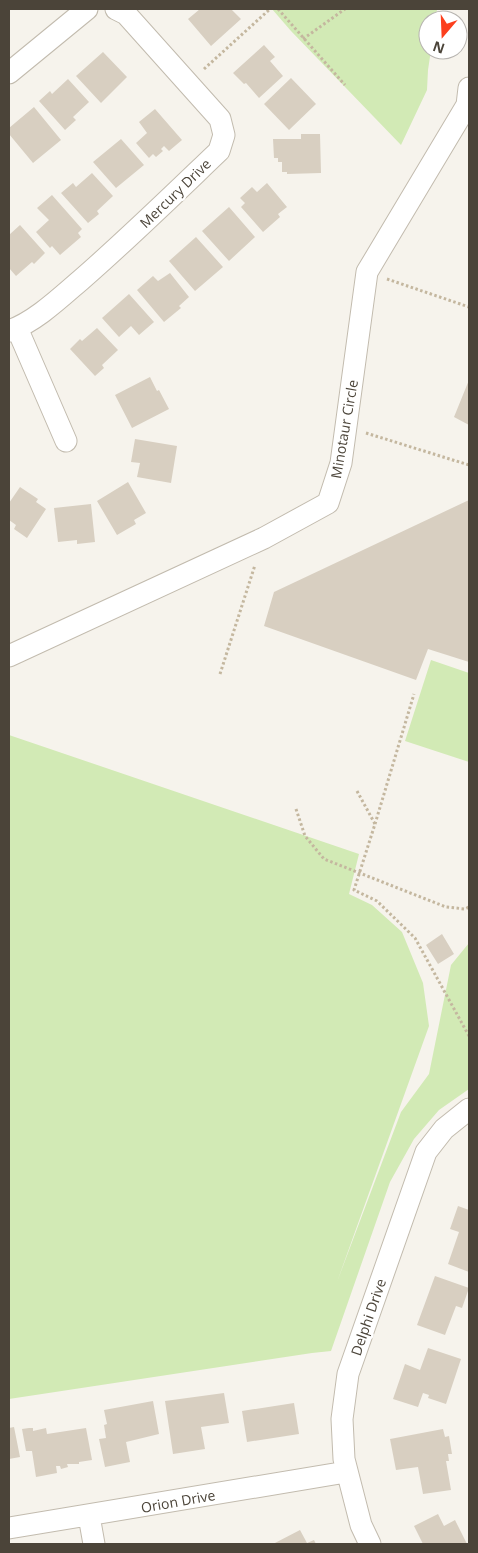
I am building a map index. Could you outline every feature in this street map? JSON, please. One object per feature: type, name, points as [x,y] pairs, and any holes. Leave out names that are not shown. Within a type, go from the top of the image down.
[{"type":"street","points":[[9,73],[87,9]]},
{"type":"street","name":"Mercury Drive","points":[[13,330],[54,303],[108,256],[218,151],[224,135],[220,119],[126,14],[116,9]]},
{"type":"street","name":"Minotaur Circle","points":[[9,656],[264,538],[328,503],[341,462],[347,427],[367,272],[467,105],[469,88]]},
{"type":"street","points":[[13,330],[66,440]]},
{"type":"street","name":"Delphi Drive","points":[[370,1544],[361,1525],[346,1472],[342,1419],[348,1374],[426,1152],[444,1129],[469,1109]]},
{"type":"street","name":"Orion Drive","points":[[9,1528],[346,1472]]},
{"type":"street","points":[[89,1516],[94,1544]]},
{"type":"path","points":[[189,83],[270,9]]},
{"type":"path","points":[[278,9],[345,85]]},
{"type":"path","points":[[303,39],[345,9]]},
{"type":"path","points":[[367,272],[469,306]]},
{"type":"path","points":[[347,427],[469,465]]},
{"type":"path","points":[[220,674],[264,538]]},
{"type":"path","points":[[414,694],[354,890],[377,901],[415,938],[469,1036]]},
{"type":"path","points":[[357,791],[375,824]]},
{"type":"path","points":[[296,809],[304,836],[324,859],[446,907],[465,909],[469,907]]},
{"type":"green space","points":[[272,9],[437,9],[418,10],[418,60],[430,60],[427,90],[401,145]]},
{"type":"green space","points":[[431,660],[469,673],[469,762],[405,741]]},
{"type":"green space","points":[[9,735],[359,854],[349,894],[372,905],[402,932],[423,983],[429,1026],[337,1282],[401,1112],[429,1074],[451,965],[469,943],[469,1089],[439,1110],[414,1139],[390,1182],[331,1351],[9,1399]]},
{"type":"building","points":[[200,9],[231,9],[241,19],[211,46],[188,19]]},
{"type":"building","points":[[264,45],[275,57],[270,61],[283,76],[259,98],[246,83],[244,84],[233,73]]},
{"type":"building","points":[[103,52],[127,77],[101,103],[76,76]]},
{"type":"building","points":[[291,78],[316,104],[289,130],[264,104]]},
{"type":"building","points":[[68,79],[89,102],[73,117],[76,120],[65,130],[39,101],[50,91],[52,94]]},
{"type":"building","points":[[34,107],[61,140],[33,163],[9,134],[9,128]]},
{"type":"building","points":[[155,109],[182,140],[169,151],[164,146],[161,149],[163,151],[156,157],[153,154],[149,158],[136,143],[147,133],[139,122]]},
{"type":"building","points":[[301,134],[320,134],[321,173],[287,174],[287,172],[282,172],[282,162],[278,162],[278,158],[274,158],[273,139],[301,139]]},
{"type":"building","points":[[121,139],[144,165],[116,188],[93,162]]},
{"type":"building","points":[[92,173],[113,196],[97,211],[99,214],[88,223],[61,193],[73,183],[76,187]]},
{"type":"building","points":[[267,183],[287,207],[278,214],[280,217],[263,232],[241,207],[245,203],[240,198],[252,187],[257,192]]},
{"type":"building","points":[[52,195],[82,229],[78,233],[81,237],[60,255],[52,246],[50,248],[36,232],[49,220],[37,208]]},
{"type":"building","points":[[229,207],[255,237],[229,261],[202,231]]},
{"type":"building","points":[[20,225],[45,253],[34,264],[32,262],[16,276],[9,268],[9,235]]},
{"type":"building","points":[[196,237],[223,267],[195,291],[169,261]]},
{"type":"building","points":[[170,273],[189,297],[179,306],[181,308],[164,322],[137,290],[153,276],[158,281]]},
{"type":"building","points":[[129,294],[154,322],[139,335],[131,326],[119,337],[102,318]]},
{"type":"building","points":[[97,328],[118,350],[102,365],[104,368],[95,376],[70,349],[80,339],[82,341]]},
{"type":"building","points":[[150,377],[169,409],[132,428],[115,395]]},
{"type":"building","points":[[469,380],[469,425],[454,417]]},
{"type":"building","points":[[135,439],[177,446],[171,483],[137,477],[140,463],[131,462]]},
{"type":"building","points":[[128,482],[146,513],[134,520],[136,524],[117,535],[97,501]]},
{"type":"building","points":[[20,487],[38,499],[36,502],[46,509],[27,538],[14,529],[16,525],[9,520],[9,503]]},
{"type":"building","points":[[469,500],[469,662],[428,649],[416,680],[264,626],[274,592]]},
{"type":"building","points":[[91,504],[95,542],[77,544],[77,540],[58,542],[54,508]]},
{"type":"building","points":[[442,934],[454,954],[438,964],[426,945]]},
{"type":"building","points":[[458,1206],[469,1210],[469,1272],[448,1264],[459,1232],[450,1229]]},
{"type":"building","points":[[435,1276],[469,1288],[462,1308],[456,1306],[445,1335],[417,1325]]},
{"type":"building","points":[[428,1348],[461,1359],[446,1404],[428,1398],[429,1395],[423,1393],[418,1407],[393,1399],[405,1364],[420,1370]]},
{"type":"building","points":[[224,1393],[229,1423],[201,1427],[205,1449],[173,1454],[165,1401]]},
{"type":"building","points":[[153,1401],[159,1434],[126,1442],[130,1462],[105,1467],[99,1439],[106,1438],[104,1425],[107,1424],[104,1410]]},
{"type":"building","points":[[294,1403],[299,1434],[247,1442],[242,1411]]},
{"type":"building","points":[[14,1427],[20,1457],[9,1459],[9,1428]]},
{"type":"building","points":[[33,1428],[33,1431],[46,1428],[47,1434],[86,1428],[92,1460],[79,1462],[79,1464],[67,1464],[68,1467],[61,1469],[60,1466],[56,1466],[57,1473],[36,1477],[32,1451],[26,1451],[22,1429]]},
{"type":"building","points":[[443,1429],[445,1437],[449,1436],[452,1454],[448,1454],[449,1461],[446,1461],[451,1490],[423,1494],[418,1467],[396,1470],[390,1439]]},
{"type":"building","points":[[438,1514],[444,1526],[455,1520],[467,1544],[423,1544],[414,1526]]},
{"type":"building","points":[[300,1530],[307,1543],[314,1540],[316,1544],[273,1544]]}]
